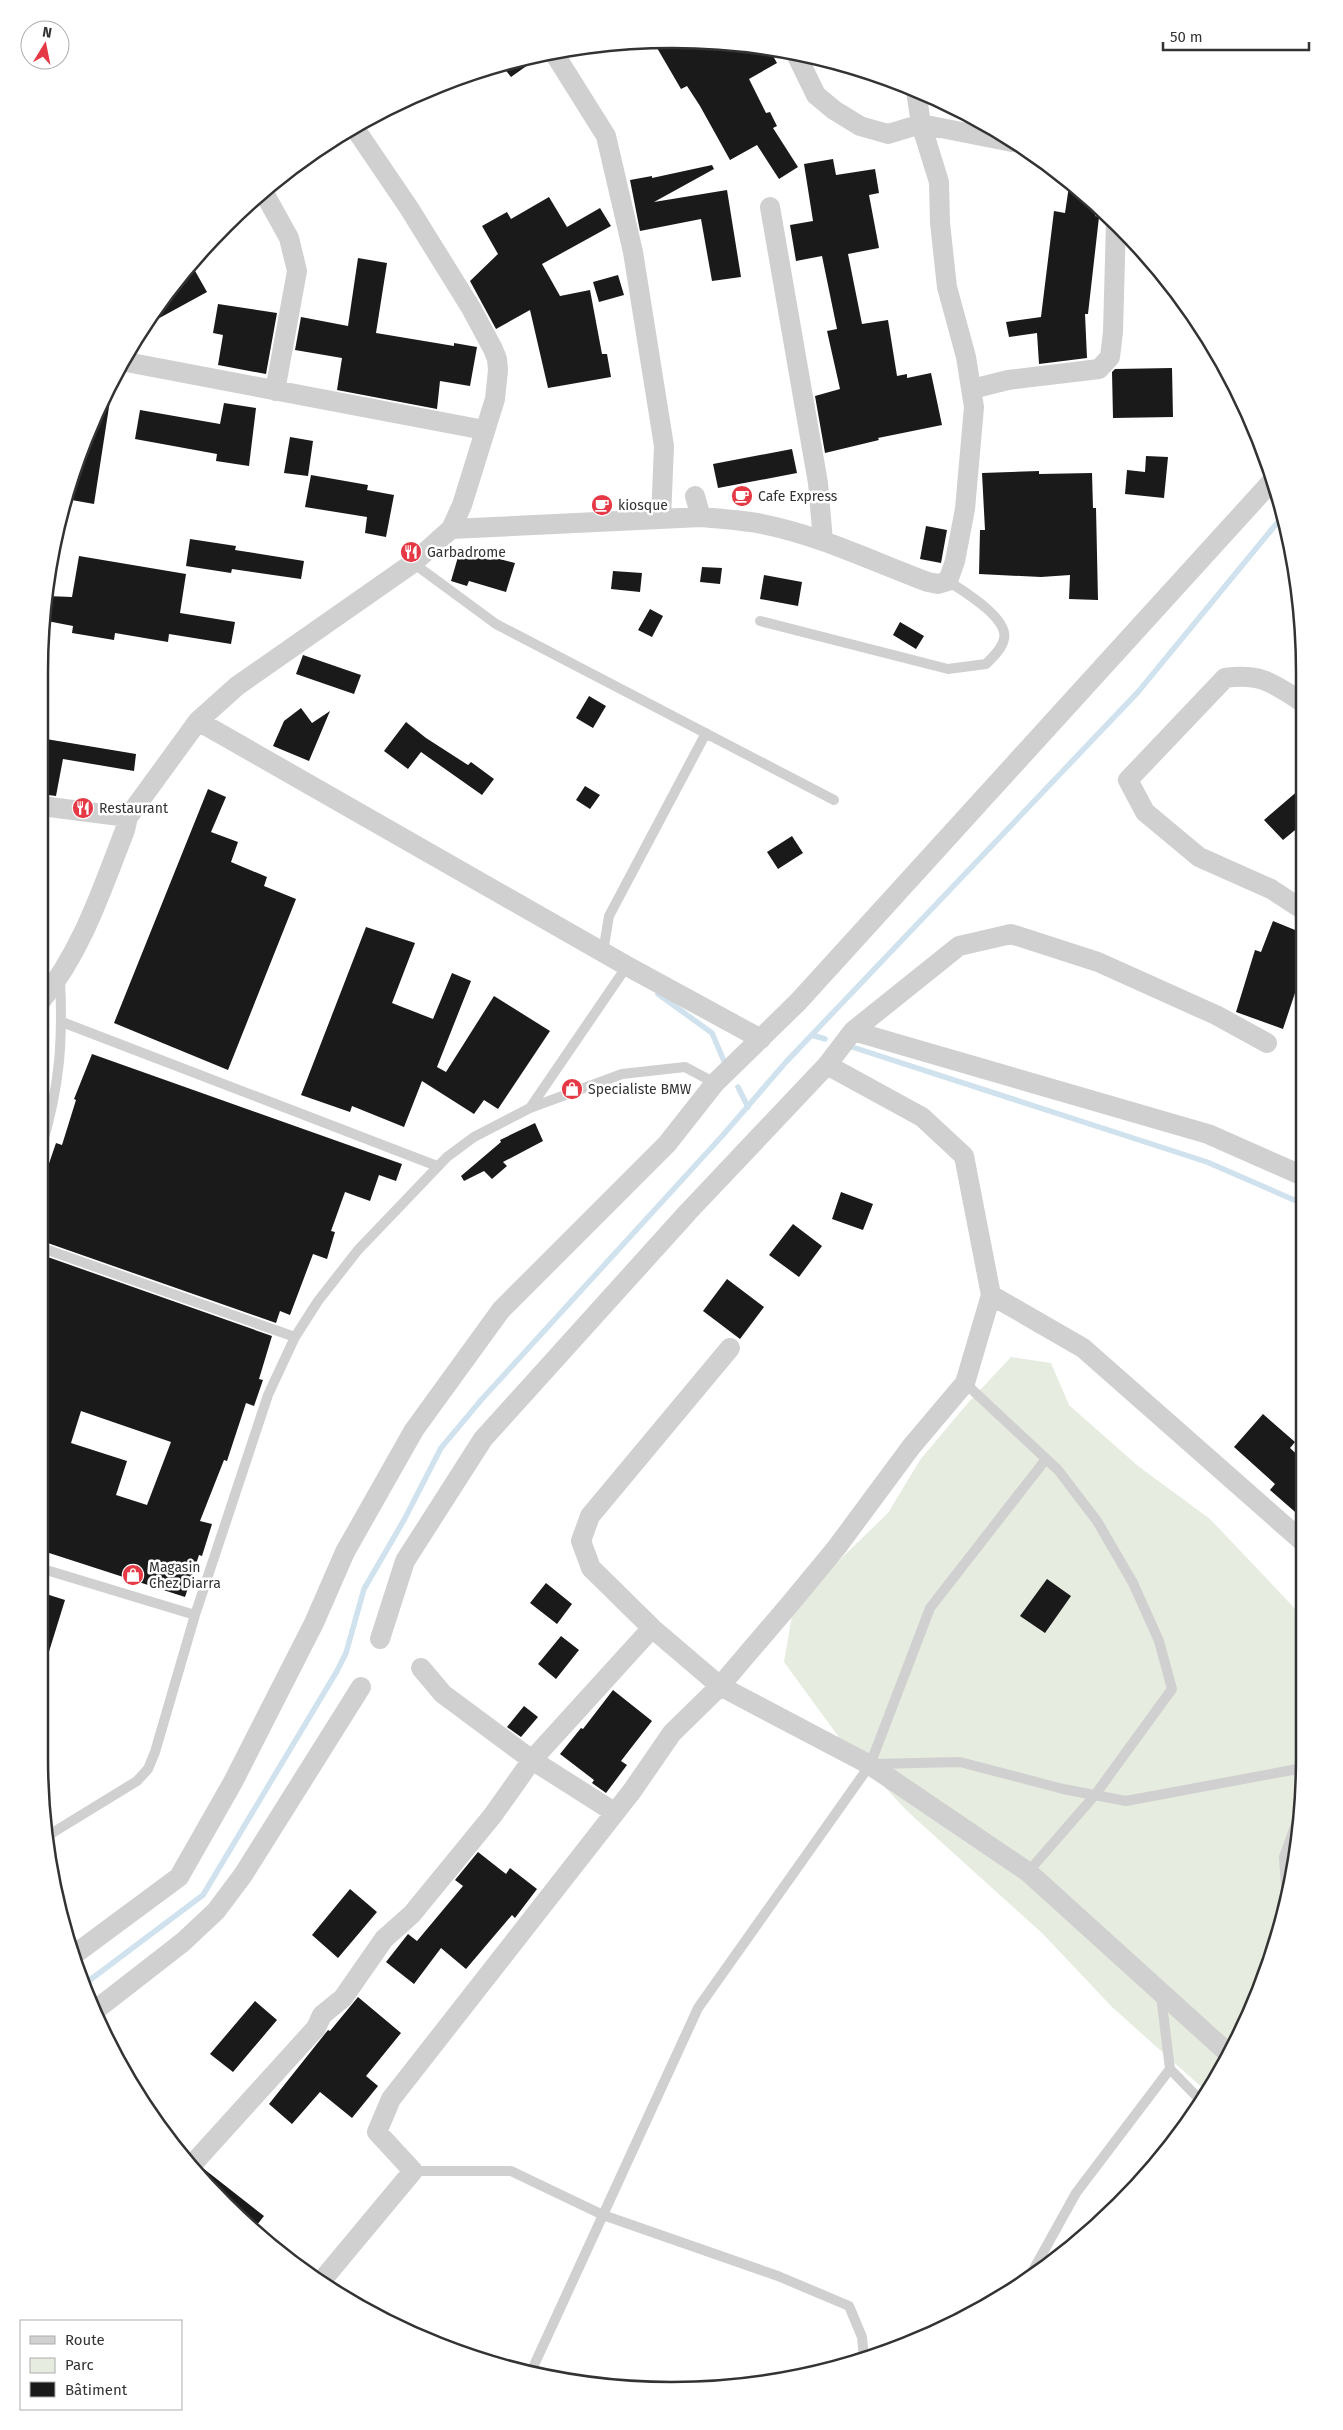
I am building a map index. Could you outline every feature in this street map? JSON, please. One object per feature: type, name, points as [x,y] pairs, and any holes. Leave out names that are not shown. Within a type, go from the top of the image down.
[{"type":"street","points":[[557,58],[606,136],[633,252],[664,446],[661,519]]},
{"type":"street","points":[[799,61],[816,94],[834,110],[860,126],[888,134],[921,124],[996,139]]},
{"type":"street","points":[[450,529],[701,517],[763,524],[823,541],[928,582],[938,584],[948,581],[955,561],[966,509],[974,421],[972,389],[966,357],[947,287],[940,222],[939,182],[921,124],[917,98]]},
{"type":"street","points":[[48,993],[60,978],[90,918],[125,830],[128,817],[198,722],[237,686],[413,564],[450,529],[462,505],[495,400],[498,383],[497,358],[470,308],[409,208],[358,132]]},
{"type":"street","points":[[266,197],[289,238],[297,271],[275,390]]},
{"type":"street","points":[[770,207],[818,483],[823,541]]},
{"type":"street","points":[[972,389],[1008,380],[1099,369],[1105,364],[1110,357],[1113,332],[1116,233]]},
{"type":"street","points":[[129,363],[484,430]]},
{"type":"street","points":[[79,1951],[179,1877],[232,1782],[314,1623],[345,1552],[414,1430],[501,1310],[667,1144],[715,1083],[798,1002],[1267,488]]},
{"type":"street","points":[[695,496],[701,517]]},
{"type":"street","points":[[1296,698],[1271,682],[1245,675],[1224,678],[1128,780],[1145,812],[1199,857],[1271,889],[1296,905]]},
{"type":"street","points":[[198,722],[627,966],[761,1038]]},
{"type":"street","points":[[48,807],[128,817]]},
{"type":"street","points":[[380,1639],[405,1561],[483,1439],[688,1212],[827,1064],[854,1031],[959,946],[1011,934],[1098,962],[1216,1015],[1267,1043]]},
{"type":"street","points":[[854,1031],[1208,1134],[1296,1172]]},
{"type":"street","points":[[325,2277],[413,2171],[377,2132],[391,2099],[614,1812],[672,1733],[720,1686],[837,1547],[911,1446],[965,1383],[991,1294],[964,1156],[922,1117],[827,1064]]},
{"type":"street","points":[[991,1294],[1083,1348],[1296,1536]]},
{"type":"street","points":[[730,1348],[590,1516],[581,1540],[591,1568],[652,1628],[720,1686],[870,1764],[1028,1872],[1223,2049]]},
{"type":"street","points":[[195,2161],[316,2028],[322,2015],[342,1998],[384,1939],[412,1914],[493,1814],[532,1760],[652,1628]]},
{"type":"street","points":[[422,1668],[443,1694],[532,1760],[614,1812]]},
{"type":"street","points":[[100,2007],[183,1942],[216,1911],[243,1875],[361,1686]]},
{"type":"lane","points":[[413,564],[496,624],[834,800]]},
{"type":"lane","points":[[760,621],[948,669],[986,664],[1001,648],[1005,637],[1003,628],[983,605],[948,581]]},
{"type":"lane","points":[[603,952],[609,916],[706,734]]},
{"type":"lane","points":[[530,1108],[627,966]]},
{"type":"lane","points":[[48,1120],[60,1071],[62,1022],[60,978]]},
{"type":"lane","points":[[62,1022],[437,1166]]},
{"type":"lane","points":[[52,1833],[137,1781],[148,1769],[268,1395],[295,1337],[318,1301],[358,1250],[437,1166],[474,1137],[530,1108],[622,1074],[685,1067],[715,1083]]},
{"type":"lane","points":[[48,1250],[295,1337]]},
{"type":"lane","points":[[965,1383],[1058,1470],[1097,1521],[1133,1583],[1159,1640],[1172,1689],[1096,1795],[1028,1872]]},
{"type":"lane","points":[[533,2367],[698,2008],[870,1764],[930,1608],[1046,1459]]},
{"type":"lane","points":[[48,1571],[196,1615]]},
{"type":"lane","points":[[870,1764],[960,1762],[1063,1789],[1126,1801],[1295,1769]]},
{"type":"lane","points":[[1285,1873],[1284,1857],[1290,1841]]},
{"type":"lane","points":[[1161,1992],[1170,2068],[1196,2096]]},
{"type":"lane","points":[[1037,2264],[1076,2193],[1170,2068]]},
{"type":"lane","points":[[413,2171],[511,2171],[603,2215],[778,2276],[849,2306],[862,2337],[863,2352]]},
{"type":"green space","points":[[1011,1357],[1051,1363],[1069,1405],[1138,1466],[1210,1519],[1296,1610],[1296,1758],[1290,1840],[1284,1880],[1262,1959],[1248,1997],[1231,2034],[1201,2087],[1112,2007],[1043,1934],[907,1811],[841,1740],[784,1662],[794,1604],[888,1513],[920,1460],[967,1404]]},
{"type":"building","points":[[657,48],[712,49],[773,56],[777,63],[749,79],[766,113],[770,112],[777,126],[773,128],[798,167],[779,179],[757,145],[730,160],[687,86],[681,89]]},
{"type":"building","points":[[529,64],[511,77],[506,70]]},
{"type":"building","points":[[833,159],[836,175],[875,169],[879,193],[869,195],[879,248],[848,254],[862,324],[888,320],[897,376],[907,374],[907,378],[931,373],[942,425],[878,438],[879,440],[825,453],[815,396],[840,389],[827,331],[837,329],[822,256],[796,261],[790,225],[813,221],[804,164]]},
{"type":"building","points":[[712,165],[714,169],[654,202],[727,190],[741,277],[712,281],[701,219],[640,231],[630,180],[652,176],[652,178]]},
{"type":"building","points":[[1068,190],[1095,213],[1095,216],[1099,217],[1088,314],[1085,314],[1087,358],[1039,364],[1037,333],[1009,337],[1006,322],[1041,317],[1054,211],[1065,213]]},
{"type":"building","points":[[549,197],[567,227],[600,208],[611,226],[542,264],[560,296],[590,290],[602,354],[607,354],[611,377],[548,388],[530,310],[496,329],[470,281],[498,254],[482,226],[507,212],[511,219]]},
{"type":"building","points":[[358,258],[387,263],[376,333],[454,346],[454,343],[477,347],[470,386],[440,381],[437,409],[337,390],[342,358],[295,350],[301,317],[348,326]]},
{"type":"building","points":[[194,270],[207,292],[157,319]]},
{"type":"building","points":[[618,275],[624,295],[599,302],[593,282]]},
{"type":"building","points":[[218,304],[277,313],[266,374],[218,365],[223,335],[213,333]]},
{"type":"building","points":[[1172,368],[1173,417],[1113,418],[1112,372],[1115,369]]},
{"type":"building","points":[[110,400],[94,504],[72,500],[95,433]]},
{"type":"building","points":[[224,403],[256,408],[249,466],[216,461],[217,454],[135,439],[140,410],[220,424]]},
{"type":"building","points":[[290,437],[313,441],[308,476],[284,473]]},
{"type":"building","points":[[792,449],[797,473],[718,488],[713,464]]},
{"type":"building","points":[[1146,456],[1168,457],[1164,498],[1125,494],[1127,470],[1145,472]]},
{"type":"building","points":[[1039,471],[1039,474],[1092,473],[1093,508],[1096,508],[1098,600],[1069,599],[1070,575],[1041,577],[979,574],[980,530],[985,530],[982,473]]},
{"type":"building","points":[[311,475],[368,485],[367,490],[394,495],[386,537],[365,533],[367,517],[305,507]]},
{"type":"building","points":[[926,526],[947,530],[941,563],[920,559]]},
{"type":"building","points":[[190,539],[236,546],[235,550],[304,561],[301,579],[232,569],[231,573],[186,566]]},
{"type":"building","points":[[460,550],[491,560],[492,557],[515,563],[506,592],[469,581],[467,586],[451,581]]},
{"type":"building","points":[[79,556],[186,574],[180,613],[235,622],[231,644],[169,634],[168,642],[115,633],[114,640],[72,633],[73,626],[50,622],[52,596],[72,597]]},
{"type":"building","points":[[702,567],[722,568],[720,584],[700,582]]},
{"type":"building","points":[[613,571],[642,573],[640,592],[611,589]]},
{"type":"building","points":[[764,575],[802,582],[798,606],[760,599]]},
{"type":"building","points":[[650,609],[663,616],[652,637],[638,630]]},
{"type":"building","points":[[900,622],[924,636],[916,649],[893,635]]},
{"type":"building","points":[[303,655],[361,675],[354,694],[296,674]]},
{"type":"building","points":[[589,696],[606,706],[593,728],[576,718]]},
{"type":"building","points":[[301,708],[312,723],[330,711],[309,761],[273,746],[284,721]]},
{"type":"building","points":[[406,722],[426,738],[468,765],[471,762],[494,779],[482,795],[421,752],[408,769],[384,751]]},
{"type":"building","points":[[48,739],[136,754],[134,771],[63,759],[56,796],[48,795]]},
{"type":"building","points":[[585,786],[600,795],[590,809],[576,800]]},
{"type":"building","points":[[208,789],[226,797],[211,832],[238,842],[231,862],[267,877],[264,886],[296,899],[228,1070],[114,1023]]},
{"type":"building","points":[[1296,792],[1296,829],[1283,840],[1264,820]]},
{"type":"building","points":[[792,836],[803,853],[778,869],[767,852]]},
{"type":"building","points":[[1273,921],[1296,930],[1296,990],[1283,1029],[1236,1012],[1255,950],[1261,952]]},
{"type":"building","points":[[366,927],[415,943],[392,1003],[433,1019],[452,973],[471,981],[437,1067],[446,1072],[494,996],[550,1031],[498,1109],[484,1100],[474,1114],[422,1081],[404,1127],[352,1106],[350,1112],[301,1095]]},
{"type":"building","points":[[92,1054],[402,1164],[396,1181],[379,1175],[370,1201],[345,1192],[331,1231],[335,1232],[327,1259],[313,1254],[290,1315],[280,1311],[276,1323],[48,1243],[48,1166],[56,1143],[62,1145],[76,1100],[74,1099]]},
{"type":"building","points":[[535,1123],[543,1141],[503,1162],[507,1166],[492,1179],[484,1171],[464,1181],[461,1176],[501,1142],[500,1140]]},
{"type":"building","points":[[841,1192],[873,1204],[863,1230],[832,1219]]},
{"type":"building","points":[[793,1224],[822,1246],[799,1277],[769,1255]]},
{"type":"building","points":[[48,1257],[272,1336],[259,1379],[263,1380],[254,1406],[246,1403],[227,1461],[224,1460],[200,1521],[212,1524],[202,1556],[199,1555],[185,1597],[48,1553]],"holes":[[[81,1411],[171,1442],[147,1505],[116,1495],[127,1461],[71,1443]]]},
{"type":"building","points":[[727,1279],[764,1307],[740,1339],[703,1311]]},
{"type":"building","points":[[1263,1414],[1295,1442],[1290,1448],[1296,1454],[1296,1513],[1270,1490],[1275,1484],[1234,1447]]},
{"type":"building","points":[[1047,1579],[1071,1596],[1045,1633],[1020,1616]]},
{"type":"building","points":[[546,1583],[572,1604],[557,1624],[530,1603]]},
{"type":"building","points":[[48,1595],[65,1600],[48,1655]]},
{"type":"building","points":[[561,1636],[579,1650],[556,1679],[538,1664]]},
{"type":"building","points":[[613,1690],[652,1721],[621,1761],[627,1765],[606,1793],[592,1783],[594,1780],[560,1754],[581,1728],[583,1729]]},
{"type":"building","points":[[524,1706],[538,1717],[521,1737],[507,1727]]},
{"type":"building","points":[[478,1852],[506,1874],[510,1868],[537,1889],[515,1918],[512,1915],[466,1969],[441,1948],[414,1984],[386,1962],[408,1934],[417,1941],[463,1886],[455,1880]]},
{"type":"building","points":[[350,1889],[377,1912],[338,1958],[312,1935]]},
{"type":"building","points":[[358,1997],[401,2033],[366,2076],[378,2086],[352,2118],[320,2092],[292,2124],[269,2104],[328,2030],[330,2031]]},
{"type":"building","points":[[255,2001],[277,2020],[233,2072],[210,2054]]},
{"type":"building","points":[[204,2169],[264,2216],[257,2225],[230,2200],[203,2171]]},
{"type":"waterway","points":[[89,1981],[203,1895],[337,1671],[346,1653],[364,1589],[404,1520],[441,1448],[482,1399],[723,1135],[786,1062],[1138,692],[1277,523]]},
{"type":"waterway","points":[[658,994],[712,1033],[724,1061]]},
{"type":"waterway","points":[[812,1035],[825,1039]]},
{"type":"waterway","points":[[849,1046],[1207,1162],[1296,1201]]},
{"type":"waterway","points":[[738,1087],[748,1107]]},
{"type":"place","name":"Cafe Express","points":[[742,496]]},
{"type":"place","name":"kiosque","points":[[602,505]]},
{"type":"place","name":"Garbadrome","points":[[411,552]]},
{"type":"place","name":"Restaurant","points":[[83,808]]},
{"type":"place","name":"Specialiste BMW","points":[[572,1089]]},
{"type":"place","name":"Magasin Chez Diarra","points":[[133,1575]]}]
